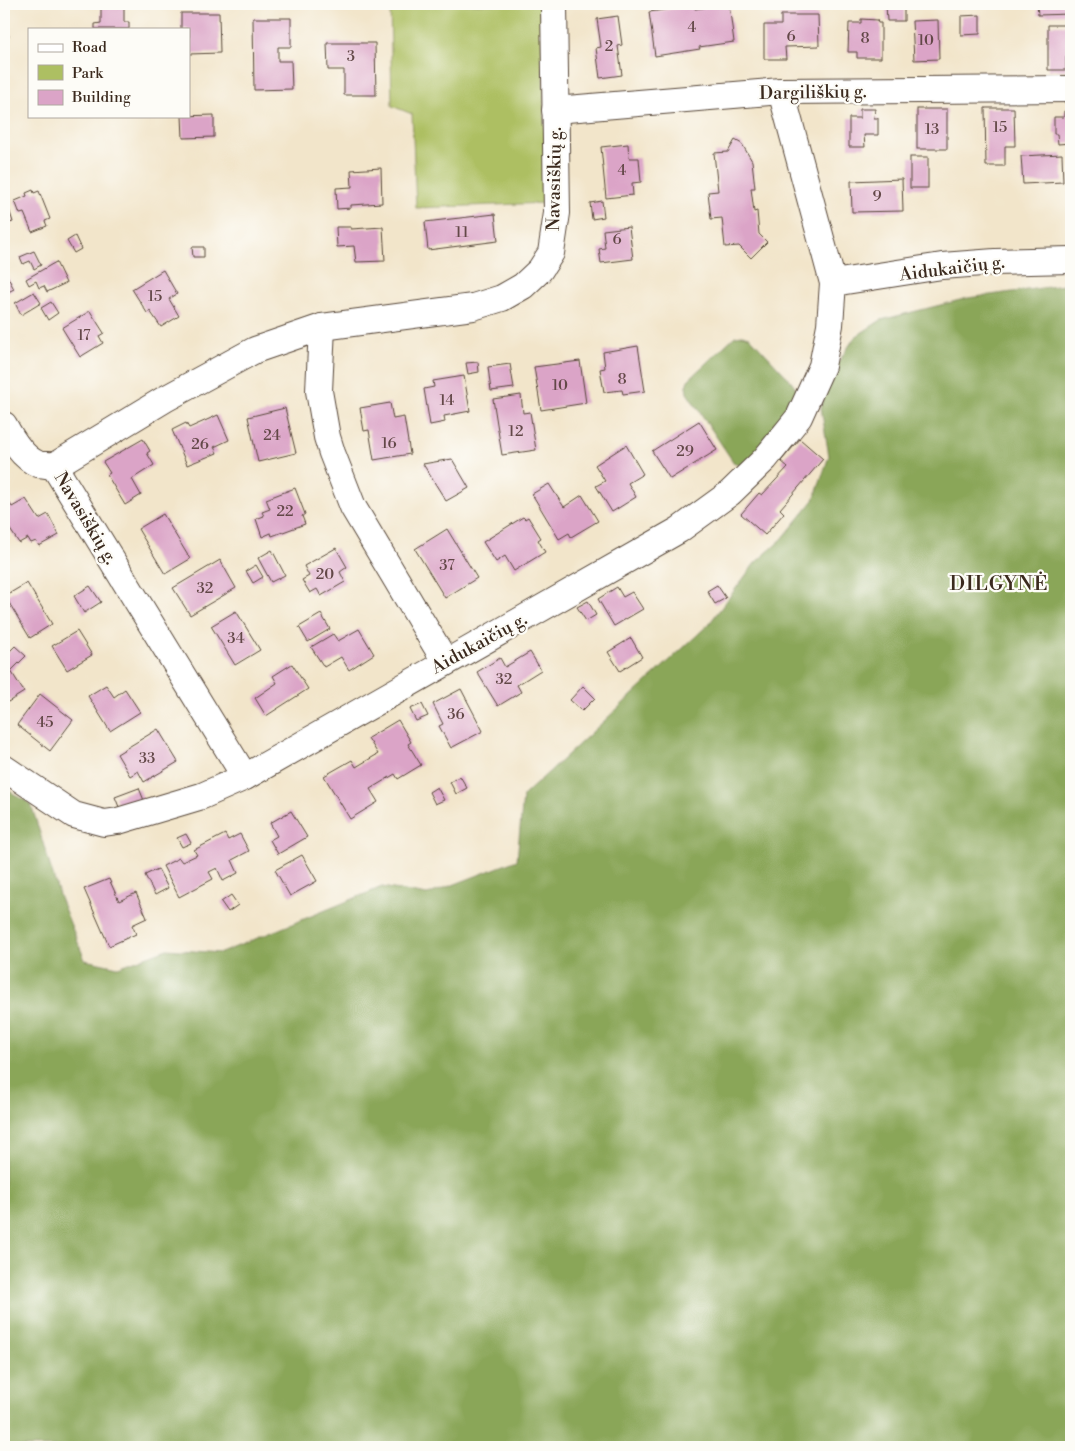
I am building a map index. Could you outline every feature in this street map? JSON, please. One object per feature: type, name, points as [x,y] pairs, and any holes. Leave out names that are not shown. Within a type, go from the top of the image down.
[{"type":"street","name":"Navasiškių g.","points":[[244,777],[54,466],[165,399],[255,350],[322,327],[473,307],[502,298],[523,286],[540,270],[551,253],[557,212],[554,4]]},
{"type":"street","name":"Dargiliškių g.","points":[[555,110],[781,91],[1071,89]]},
{"type":"street","name":"Aidukaičių g.","points":[[4,768],[74,815],[104,823],[118,821],[202,796],[244,777],[679,530],[730,493],[758,466],[799,417],[822,366],[830,325],[833,283],[781,91]]},
{"type":"street","name":"Aidukaičių g.","points":[[833,283],[942,266],[1071,260]]},
{"type":"street","points":[[322,327],[319,391],[332,454],[353,507],[446,661]]},
{"type":"street","points":[[4,425],[8,434],[25,455],[38,464],[54,466]]},
{"type":"green space","points":[[390,4],[541,4],[547,203],[416,208],[412,114],[392,106]]},
{"type":"green space","points":[[1071,284],[1071,1447],[4,1447],[4,788],[31,804],[60,898],[85,960],[118,967],[167,949],[221,953],[382,887],[427,895],[517,860],[523,796],[709,624],[755,563],[782,539],[814,500],[829,456],[821,408],[829,376],[855,337],[881,320],[968,298]]},
{"type":"green space","points":[[735,336],[750,337],[792,382],[797,390],[799,400],[744,467],[734,463],[687,393],[686,386],[688,380]]},
{"type":"building","points":[[101,4],[124,4],[124,22],[129,22],[129,28],[95,28],[95,24],[101,23]]},
{"type":"building","points":[[729,4],[734,42],[655,56],[649,12],[694,6],[695,9]]},
{"type":"building","points":[[886,4],[904,4],[904,21],[887,21]]},
{"type":"building","points":[[1037,4],[1071,4],[1071,14],[1038,15]]},
{"type":"building","points":[[181,13],[219,13],[220,53],[190,54],[190,28],[181,28]]},
{"type":"building","points":[[781,15],[818,15],[819,46],[785,47],[786,59],[764,59],[764,25],[781,25]]},
{"type":"building","points":[[980,15],[980,34],[961,35],[961,16]]},
{"type":"building","points":[[618,16],[622,45],[618,46],[622,75],[600,78],[596,48],[601,47],[597,19]]},
{"type":"building","points":[[253,18],[291,18],[291,47],[278,47],[278,61],[291,61],[292,89],[254,90]]},
{"type":"building","points":[[861,19],[877,20],[878,23],[881,23],[881,58],[857,58],[857,52],[848,52],[849,23],[861,23]]},
{"type":"building","points":[[4,20],[6,20],[9,37],[4,38]]},
{"type":"building","points":[[938,20],[939,59],[914,60],[912,21]]},
{"type":"building","points":[[1048,25],[1070,25],[1071,56],[1066,56],[1066,70],[1048,70]]},
{"type":"building","points":[[327,43],[375,43],[376,95],[344,95],[344,70],[328,70]]},
{"type":"building","points":[[985,108],[1014,108],[1015,146],[1005,146],[1005,166],[986,166]]},
{"type":"building","points":[[860,109],[875,109],[874,118],[878,118],[878,135],[864,135],[865,147],[849,147],[849,118],[860,118]]},
{"type":"building","points":[[917,109],[947,109],[947,149],[917,149]]},
{"type":"building","points":[[1064,111],[1071,111],[1071,143],[1058,144],[1057,134],[1054,134],[1054,117],[1064,117]]},
{"type":"building","points":[[214,115],[214,137],[183,138],[182,118],[190,118],[190,116]]},
{"type":"building","points":[[735,140],[742,144],[752,161],[755,188],[751,188],[754,212],[757,211],[759,234],[767,242],[751,258],[739,246],[725,247],[722,218],[711,219],[708,192],[718,191],[714,153],[728,152]]},
{"type":"building","points":[[628,144],[629,158],[639,158],[641,182],[632,183],[633,195],[606,198],[601,147]]},
{"type":"building","points":[[1062,154],[1063,182],[1023,184],[1021,156]]},
{"type":"building","points":[[910,157],[928,157],[928,188],[910,188]]},
{"type":"building","points":[[381,168],[382,203],[351,205],[351,208],[337,209],[336,188],[352,187],[351,170]]},
{"type":"building","points":[[902,179],[903,211],[852,212],[851,181]]},
{"type":"building","points":[[4,184],[9,194],[4,196]]},
{"type":"building","points":[[33,190],[34,193],[39,191],[50,219],[45,221],[47,226],[32,232],[24,213],[20,214],[15,201],[27,196],[26,193]]},
{"type":"building","points":[[6,200],[13,222],[4,225],[4,201]]},
{"type":"building","points":[[602,201],[604,217],[592,219],[590,203]]},
{"type":"building","points":[[495,214],[498,241],[428,250],[425,222]]},
{"type":"building","points":[[336,227],[351,227],[351,229],[383,227],[385,261],[356,262],[354,246],[337,247]]},
{"type":"building","points":[[629,227],[633,259],[601,263],[599,249],[605,248],[603,230]]},
{"type":"building","points":[[75,236],[81,249],[74,253],[67,241]]},
{"type":"building","points":[[192,247],[204,247],[204,257],[193,257]]},
{"type":"building","points":[[34,251],[41,265],[34,269],[30,261],[23,264],[20,257]]},
{"type":"building","points":[[56,262],[66,283],[47,292],[44,286],[39,288],[36,281],[29,285],[26,279]]},
{"type":"building","points":[[4,270],[14,289],[4,294]]},
{"type":"building","points":[[163,270],[177,294],[169,299],[179,316],[161,327],[150,311],[147,313],[132,289]]},
{"type":"building","points":[[34,292],[41,303],[21,315],[15,303]]},
{"type":"building","points":[[51,302],[58,313],[48,320],[41,308]]},
{"type":"building","points":[[90,311],[104,333],[99,336],[103,343],[80,357],[62,328]]},
{"type":"building","points":[[638,346],[645,391],[623,394],[622,390],[604,392],[600,369],[605,368],[603,352]]},
{"type":"building","points":[[580,361],[586,403],[541,410],[534,367]]},
{"type":"building","points":[[478,362],[479,372],[468,374],[466,363]]},
{"type":"building","points":[[510,364],[514,388],[491,391],[488,367]]},
{"type":"building","points":[[464,376],[470,411],[444,416],[445,422],[430,425],[424,389],[434,387],[433,381]]},
{"type":"building","points":[[521,395],[523,413],[530,412],[536,450],[502,455],[493,399]]},
{"type":"building","points":[[390,403],[393,419],[404,417],[410,454],[374,460],[369,430],[364,431],[360,408]]},
{"type":"building","points":[[285,408],[296,453],[258,462],[248,417]]},
{"type":"building","points":[[218,415],[229,440],[214,447],[217,453],[187,465],[172,430],[186,423],[189,428]]},
{"type":"building","points":[[699,421],[717,450],[670,479],[652,451]]},
{"type":"building","points":[[143,439],[150,451],[147,453],[154,465],[132,479],[141,495],[125,505],[107,475],[110,473],[103,462]]},
{"type":"building","points":[[800,439],[823,459],[780,509],[784,513],[765,535],[741,514],[759,493],[762,495],[788,467],[781,461]]},
{"type":"building","points":[[626,445],[643,474],[628,483],[636,497],[612,512],[596,486],[605,481],[595,465]]},
{"type":"building","points":[[452,459],[469,488],[446,501],[423,464]]},
{"type":"building","points":[[549,484],[564,507],[582,495],[598,521],[571,537],[569,533],[559,539],[532,494]]},
{"type":"building","points":[[295,488],[305,514],[302,516],[305,524],[272,536],[271,533],[262,537],[256,519],[264,516],[262,512],[270,509],[266,499]]},
{"type":"building","points":[[7,499],[12,507],[26,499],[39,519],[48,514],[59,535],[39,546],[36,541],[31,543],[28,538],[19,543],[7,525],[4,527],[4,501]]},
{"type":"building","points":[[163,514],[190,559],[165,574],[138,529]]},
{"type":"building","points":[[523,517],[525,519],[528,517],[541,538],[538,540],[545,552],[514,571],[505,556],[496,562],[483,542]]},
{"type":"building","points":[[447,529],[477,578],[445,598],[415,549]]},
{"type":"building","points":[[336,548],[347,567],[340,572],[345,582],[321,596],[317,589],[310,593],[302,580],[309,576],[304,566]]},
{"type":"building","points":[[272,550],[285,575],[271,582],[258,558]]},
{"type":"building","points":[[220,560],[236,588],[190,615],[173,588]]},
{"type":"building","points":[[256,565],[263,577],[253,583],[246,571]]},
{"type":"building","points":[[27,583],[52,624],[30,638],[5,596]]},
{"type":"building","points":[[717,585],[726,598],[715,604],[707,591]]},
{"type":"building","points":[[90,586],[101,602],[84,613],[74,596]]},
{"type":"building","points":[[617,587],[623,597],[632,592],[643,609],[614,626],[598,599]]},
{"type":"building","points":[[588,601],[596,615],[586,621],[577,607]]},
{"type":"building","points":[[236,611],[260,650],[235,665],[211,626]]},
{"type":"building","points":[[321,614],[330,629],[308,642],[299,627]]},
{"type":"building","points":[[359,629],[374,654],[349,670],[341,657],[324,667],[311,647],[333,634],[338,641]]},
{"type":"building","points":[[77,631],[92,655],[67,670],[52,646]]},
{"type":"building","points":[[631,638],[642,657],[620,671],[608,652]]},
{"type":"building","points":[[15,646],[26,656],[11,671],[24,692],[8,702],[4,696],[4,657]]},
{"type":"building","points":[[530,652],[541,670],[517,685],[521,692],[498,706],[477,672],[500,658],[505,667]]},
{"type":"building","points":[[292,664],[308,689],[266,716],[255,698],[277,683],[273,676]]},
{"type":"building","points":[[106,685],[114,697],[125,689],[140,712],[110,731],[88,696]]},
{"type":"building","points":[[583,686],[595,698],[582,711],[570,700]]},
{"type":"building","points":[[461,689],[483,731],[451,748],[439,726],[443,724],[433,704]]},
{"type":"building","points":[[40,694],[73,720],[50,751],[17,725]]},
{"type":"building","points":[[422,704],[428,716],[416,721],[410,709]]},
{"type":"building","points":[[398,720],[411,742],[408,744],[421,765],[398,779],[395,774],[370,789],[378,802],[350,819],[324,776],[352,760],[356,767],[378,754],[368,738]]},
{"type":"building","points":[[158,729],[178,762],[144,782],[138,771],[130,776],[117,754]]},
{"type":"building","points":[[460,776],[467,788],[456,794],[450,782]]},
{"type":"building","points":[[437,787],[444,800],[435,804],[429,792]]},
{"type":"building","points":[[139,788],[145,803],[121,812],[115,797]]},
{"type":"building","points":[[291,811],[307,837],[278,854],[270,840],[277,836],[270,823]]},
{"type":"building","points":[[186,834],[191,843],[182,847],[177,838]]},
{"type":"building","points":[[225,834],[228,840],[240,834],[249,851],[232,860],[238,873],[223,881],[217,868],[209,872],[213,879],[179,897],[163,866],[179,858],[182,862],[197,855],[194,850]]},
{"type":"building","points":[[302,855],[317,881],[290,896],[275,870]]},
{"type":"building","points":[[158,869],[168,888],[155,895],[145,875]]},
{"type":"building","points":[[109,879],[119,901],[136,893],[147,918],[132,925],[136,934],[109,946],[84,889]]},
{"type":"building","points":[[231,895],[238,905],[228,912],[221,902]]},
{"type":"district","name":"DILGYNĖ","points":[[999,583]]}]
